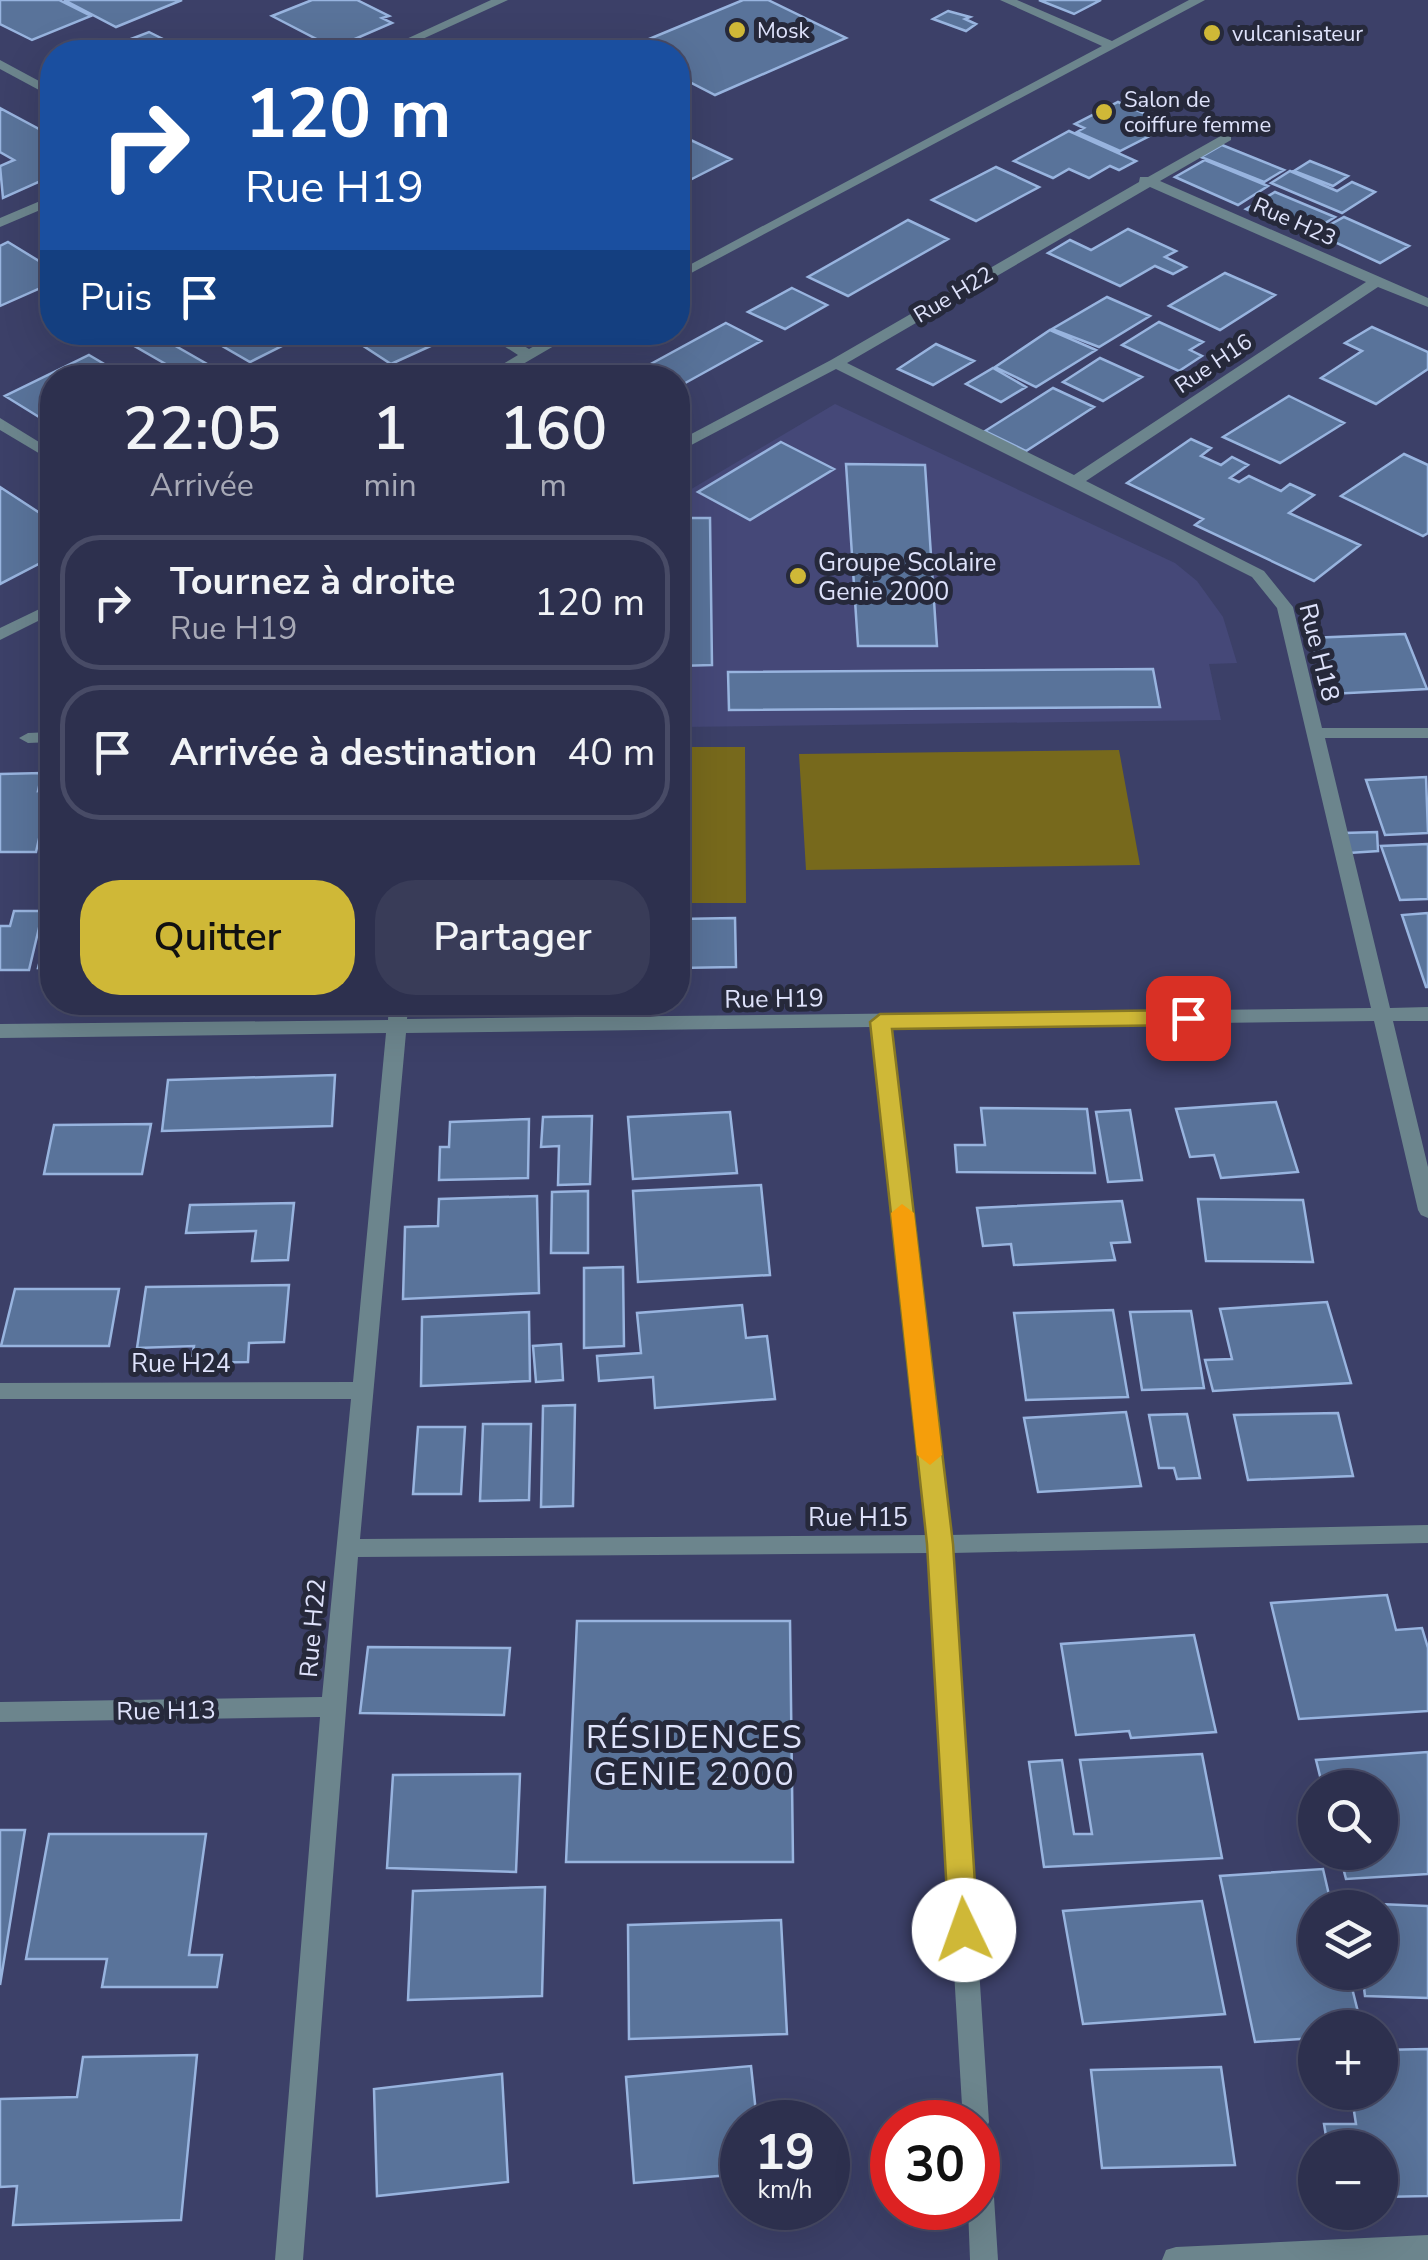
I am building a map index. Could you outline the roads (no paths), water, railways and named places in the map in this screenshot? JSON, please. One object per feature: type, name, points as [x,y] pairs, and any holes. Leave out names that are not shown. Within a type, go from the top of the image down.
[{"type":"street","points":[[411,40],[502,0]]},
{"type":"street","points":[[1006,0],[1112,46]]},
{"type":"street","points":[[690,270],[1199,0]]},
{"type":"street","points":[[0,64],[40,86]]},
{"type":"street","name":"Rue H22","points":[[690,441],[836,363],[1226,136]]},
{"type":"street","name":"Rue H23","points":[[1145,180],[1428,303]]},
{"type":"street","points":[[0,223],[40,205]]},
{"type":"street","name":"Rue H16","points":[[1074,483],[1377,281]]},
{"type":"street","points":[[511,345],[529,355]]},
{"type":"street","points":[[510,365],[547,345]]},
{"type":"street","name":"Rue H18","points":[[836,363],[1237,562],[1274,589],[1286,607],[1428,1210]]},
{"type":"street","points":[[0,424],[40,449]]},
{"type":"street","points":[[0,635],[40,614]]},
{"type":"street","points":[[1314,733],[1428,734]]},
{"type":"street","points":[[28,738],[40,738]]},
{"type":"street","name":"Rue H19","points":[[0,1031],[398,1015],[880,1022],[1428,1014]]},
{"type":"street","name":"Rue H22","points":[[289,2260],[333,1706],[398,1015]]},
{"type":"street","points":[[880,1022],[940,1544],[975,2100]]},
{"type":"street","name":"Rue H24","points":[[0,1391],[363,1390]]},
{"type":"street","name":"Rue H15","points":[[348,1548],[940,1544],[1428,1534]]},
{"type":"street","name":"Rue H13","points":[[0,1712],[333,1706]]},
{"type":"street","points":[[982,2230],[984,2260]]},
{"type":"street","points":[[1176,2260],[1428,2248]]},
{"type":"place","name":"Mosk","points":[[737,30]]},
{"type":"place","name":"vulcanisateur","points":[[1212,33]]},
{"type":"place","name":"Salon de coiffure femme","points":[[1104,112]]},
{"type":"place","name":"Groupe Scolaire Genie 2000","points":[[798,576]]},
{"type":"district","name":"RÉSIDENCES GENIE 2000","points":[[695,1756]]}]
